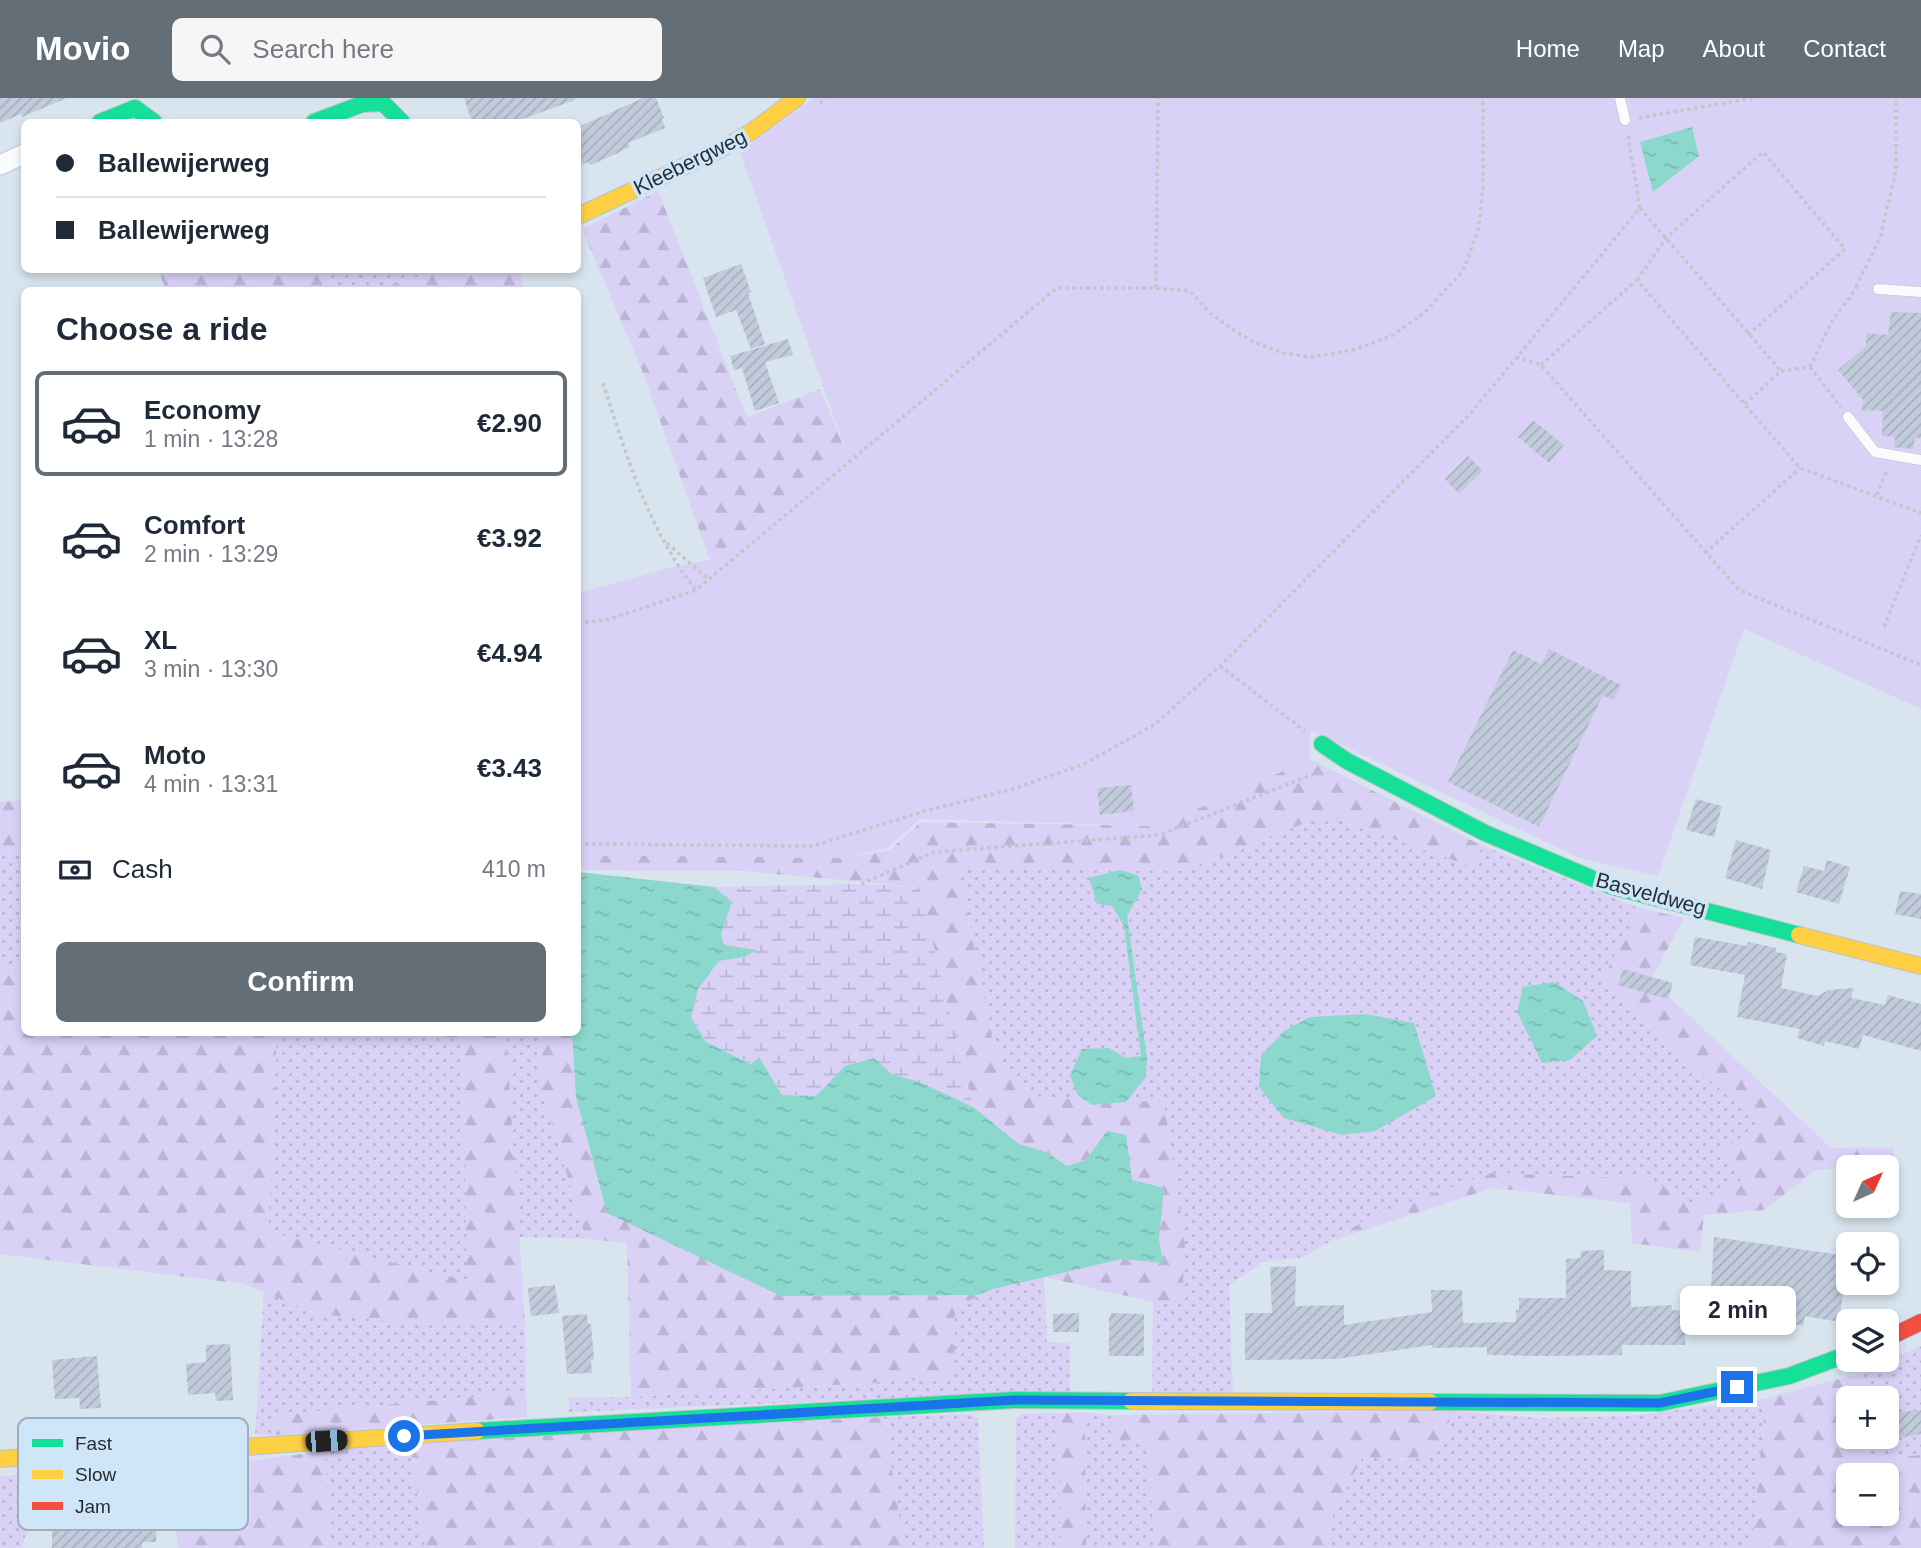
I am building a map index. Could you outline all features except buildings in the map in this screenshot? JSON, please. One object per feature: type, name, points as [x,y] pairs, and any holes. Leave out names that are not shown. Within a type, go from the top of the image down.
[{"type":"street","name":"Kleebergweg","points":[[581,215],[721,149],[751,132],[797,98]]},
{"type":"street","points":[[106,119],[136,103],[151,119]]},
{"type":"street","points":[[322,119],[362,104],[383,103],[399,119]]},
{"type":"street","points":[[0,165],[21,155]]},
{"type":"street","name":"Basveldweg","points":[[1322,744],[1347,761],[1485,833],[1610,886],[1921,966]]},
{"type":"street","points":[[1899,1333],[1921,1322]]},
{"type":"street","points":[[248,1447],[1014,1400],[1660,1403],[1789,1376],[1836,1358]]},
{"type":"street","points":[[0,1444],[18,1450]]},
{"type":"street","points":[[0,1459],[18,1458]]},
{"type":"lane","points":[[1620,98],[1625,120]]},
{"type":"lane","points":[[1878,289],[1921,292]]},
{"type":"lane","points":[[1849,417],[1874,452],[1921,460]]},
{"type":"path","points":[[1156,288],[1158,98]]},
{"type":"path","points":[[581,622],[607,620],[696,590],[1057,288],[1156,288],[1190,291],[1209,312],[1230,328],[1252,341],[1283,353],[1311,356],[1336,353],[1357,349],[1393,335],[1425,312],[1463,271],[1479,227],[1483,98]]},
{"type":"path","points":[[1754,98],[1625,120],[1640,208],[1781,371]]},
{"type":"path","points":[[1810,367],[1832,321],[1856,287],[1880,238],[1896,171],[1896,98]]},
{"type":"path","points":[[1541,365],[1637,280],[1666,238],[1763,152],[1845,249],[1748,335]]},
{"type":"path","points":[[581,844],[813,846],[925,811],[1013,789],[1084,764],[1154,725],[1220,666],[1470,414],[1640,208]]},
{"type":"path","points":[[1637,280],[1800,468],[1921,513]]},
{"type":"path","points":[[1856,287],[1878,289]]},
{"type":"path","points":[[1516,357],[1541,365],[1739,590],[1921,666]]},
{"type":"path","points":[[1744,404],[1781,371],[1810,367]]},
{"type":"path","points":[[1810,367],[1849,417]]},
{"type":"path","points":[[603,383],[634,479],[677,566],[696,590]]},
{"type":"path","points":[[1877,495],[1894,455]]},
{"type":"path","points":[[1705,554],[1800,468]]},
{"type":"path","points":[[1884,627],[1921,535]]},
{"type":"path","points":[[665,541],[709,579]]},
{"type":"path","points":[[1220,666],[1322,744]]},
{"type":"path","points":[[861,884],[934,852],[1159,835],[1347,761]]},
{"type":"green space","points":[[814,98],[1921,98],[1921,709],[1744,629],[1658,876],[1582,859],[1310,730],[1310,759],[1159,826],[920,819],[887,848],[846,858],[581,855],[581,592],[669,568],[710,560],[847,454],[740,152]]},
{"type":"green space","points":[[658,191],[747,417],[820,389],[847,454],[710,560],[643,373],[582,229]]},
{"type":"green space","points":[[159,273],[321,273],[330,287],[165,287]]},
{"type":"green space","points":[[321,273],[430,273],[384,287],[330,287]]},
{"type":"green space","points":[[430,273],[521,273],[523,287],[384,287]]},
{"type":"green space","points":[[1310,759],[1483,846],[1470,866],[1325,815],[1183,871],[959,869],[992,1038],[1012,1081],[1042,1098],[1164,1102],[1185,1242],[1182,1302],[1153,1302],[1044,1277],[1122,1259],[1163,1263],[1159,1239],[1164,1188],[1132,1181],[1107,1132],[1086,1160],[1067,1166],[1046,1152],[1019,1144],[973,1107],[919,887],[744,871],[581,870],[581,855],[846,858],[890,850],[921,822],[1159,826]]},
{"type":"green space","points":[[21,800],[21,851],[0,852],[0,802]]},
{"type":"green space","points":[[1325,815],[1470,866],[1483,846],[1639,908],[1601,982],[1758,1123],[1742,1181],[1692,1204],[1650,1179],[1492,1173],[1373,1215],[1304,1257],[1263,1262],[1229,1285],[1233,1392],[1152,1392],[1153,1302],[1182,1301],[1164,1102],[1042,1098],[1012,1081],[992,1038],[959,869],[1183,871]]},
{"type":"green space","points":[[21,851],[21,968],[0,967],[0,852]]},
{"type":"green space","points":[[861,884],[919,887],[973,1107],[922,1083],[892,1074],[874,1058],[845,1066],[816,1096],[782,1095],[760,1058],[752,1064],[706,1042],[691,1018],[698,989],[719,961],[745,957],[755,951],[724,946],[721,934],[732,902],[714,887]]},
{"type":"green space","points":[[1639,908],[1684,918],[1651,980],[1831,1148],[1893,1147],[1893,1155],[1836,1155],[1836,1169],[1816,1170],[1764,1210],[1704,1215],[1700,1252],[1632,1243],[1630,1203],[1493,1188],[1333,1240],[1373,1215],[1492,1173],[1650,1179],[1692,1204],[1741,1181],[1724,1151],[1758,1123],[1601,982]]},
{"type":"green space","points":[[0,967],[21,968],[21,1036],[277,1036],[268,1232],[467,1281],[463,1038],[425,1036],[506,1036],[525,1323],[444,1326],[317,1314],[244,1284],[0,1254]]},
{"type":"green space","points":[[277,1036],[463,1038],[467,1281],[268,1232]]},
{"type":"green space","points":[[506,1036],[541,1036],[542,1089],[586,1239],[519,1237]]},
{"type":"green space","points":[[541,1036],[572,1036],[576,1097],[781,1296],[978,1295],[993,1289],[955,1308],[954,1378],[631,1397],[627,1243],[586,1239],[542,1089]]},
{"type":"green space","points":[[1044,1277],[1047,1342],[1070,1343],[1070,1391],[569,1412],[569,1398],[631,1397],[954,1378],[954,1308],[993,1289]]},
{"type":"green space","points":[[264,1292],[317,1314],[444,1326],[525,1323],[526,1392],[273,1415],[275,1435],[255,1435]]},
{"type":"green space","points":[[1921,1346],[1921,1455],[1863,1459],[1863,1449],[1899,1449],[1899,1386],[1862,1386],[1862,1373],[1899,1372],[1899,1356]]},
{"type":"green space","points":[[1862,1373],[1862,1386],[1836,1386],[1836,1449],[1863,1449],[1863,1459],[1921,1455],[1921,1548],[1752,1548],[1764,1417],[1763,1399]]},
{"type":"green space","points":[[526,1392],[527,1417],[275,1435],[273,1415]]},
{"type":"green space","points":[[1763,1399],[1764,1417],[1752,1548],[1327,1548],[1334,1511],[1362,1458],[1389,1456],[1404,1461],[1448,1411],[1539,1418],[1630,1416]]},
{"type":"green space","points":[[1448,1411],[1451,1437],[1440,1447],[1409,1458],[1362,1458],[1334,1511],[1327,1548],[1154,1548],[1149,1442],[1110,1442],[1112,1415]]},
{"type":"green space","points":[[1085,1412],[1112,1415],[1110,1442],[1149,1442],[1154,1548],[1086,1548]]},
{"type":"green space","points":[[1085,1412],[1086,1548],[1061,1548],[1059,1413]]},
{"type":"green space","points":[[1059,1413],[1061,1548],[1015,1548],[1016,1418],[1022,1414]]},
{"type":"green space","points":[[971,1414],[978,1418],[984,1548],[904,1548],[884,1417]]},
{"type":"green space","points":[[884,1417],[904,1548],[425,1548],[410,1443]]},
{"type":"green space","points":[[410,1443],[425,1548],[328,1548],[325,1451]]},
{"type":"green space","points":[[325,1451],[328,1548],[178,1548],[176,1530],[248,1530],[248,1461]]},
{"type":"green space","points":[[18,1475],[18,1530],[27,1530],[22,1548],[0,1548],[0,1476]]},
{"type":"water","points":[[1692,127],[1699,156],[1653,192],[1640,142]]},
{"type":"water","points":[[1119,870],[1138,875],[1142,889],[1127,916],[1147,1058],[1146,1077],[1126,1102],[1092,1105],[1078,1095],[1070,1075],[1082,1049],[1109,1048],[1125,1058],[1141,1056],[1124,926],[1112,906],[1097,904],[1089,878]]},
{"type":"water","points":[[581,872],[714,887],[732,902],[721,934],[724,945],[756,950],[745,957],[719,961],[698,989],[691,1018],[706,1042],[751,1064],[759,1057],[782,1095],[816,1096],[845,1066],[874,1058],[892,1074],[922,1083],[973,1107],[1019,1144],[1046,1152],[1067,1166],[1086,1160],[1107,1131],[1126,1135],[1132,1180],[1164,1188],[1159,1239],[1163,1263],[1122,1259],[993,1289],[978,1295],[781,1296],[607,1213],[576,1097],[572,1036],[581,1036]]},
{"type":"water","points":[[1554,982],[1583,1001],[1597,1036],[1570,1060],[1542,1063],[1517,1012],[1523,987]]},
{"type":"water","points":[[1365,1014],[1414,1023],[1436,1096],[1375,1131],[1342,1135],[1284,1118],[1259,1087],[1261,1056],[1284,1031],[1310,1017]]},
{"type":"traffic: fast","points":[[322,119],[362,104],[383,103],[399,119]]},
{"type":"traffic: fast","points":[[108,119],[135,108],[150,119]]},
{"type":"traffic: fast","points":[[1322,744],[1347,761],[1485,833],[1610,886],[1799,935]]},
{"type":"traffic: fast","points":[[1430,1402],[1660,1403],[1789,1376],[1836,1358]]},
{"type":"traffic: fast","points":[[477,1431],[1014,1400],[1131,1401]]},
{"type":"traffic: slow","points":[[581,215],[721,149],[751,132],[797,98]]},
{"type":"traffic: slow","points":[[1799,935],[1921,966]]},
{"type":"traffic: slow","points":[[1131,1401],[1430,1402]]},
{"type":"traffic: slow","points":[[248,1447],[477,1431]]},
{"type":"traffic: slow","points":[[0,1459],[18,1458]]},
{"type":"traffic: jam","points":[[1899,1333],[1921,1322]]},
{"type":"route","points":[[404,1436],[1014,1400],[1660,1403],[1737,1387]]}]
